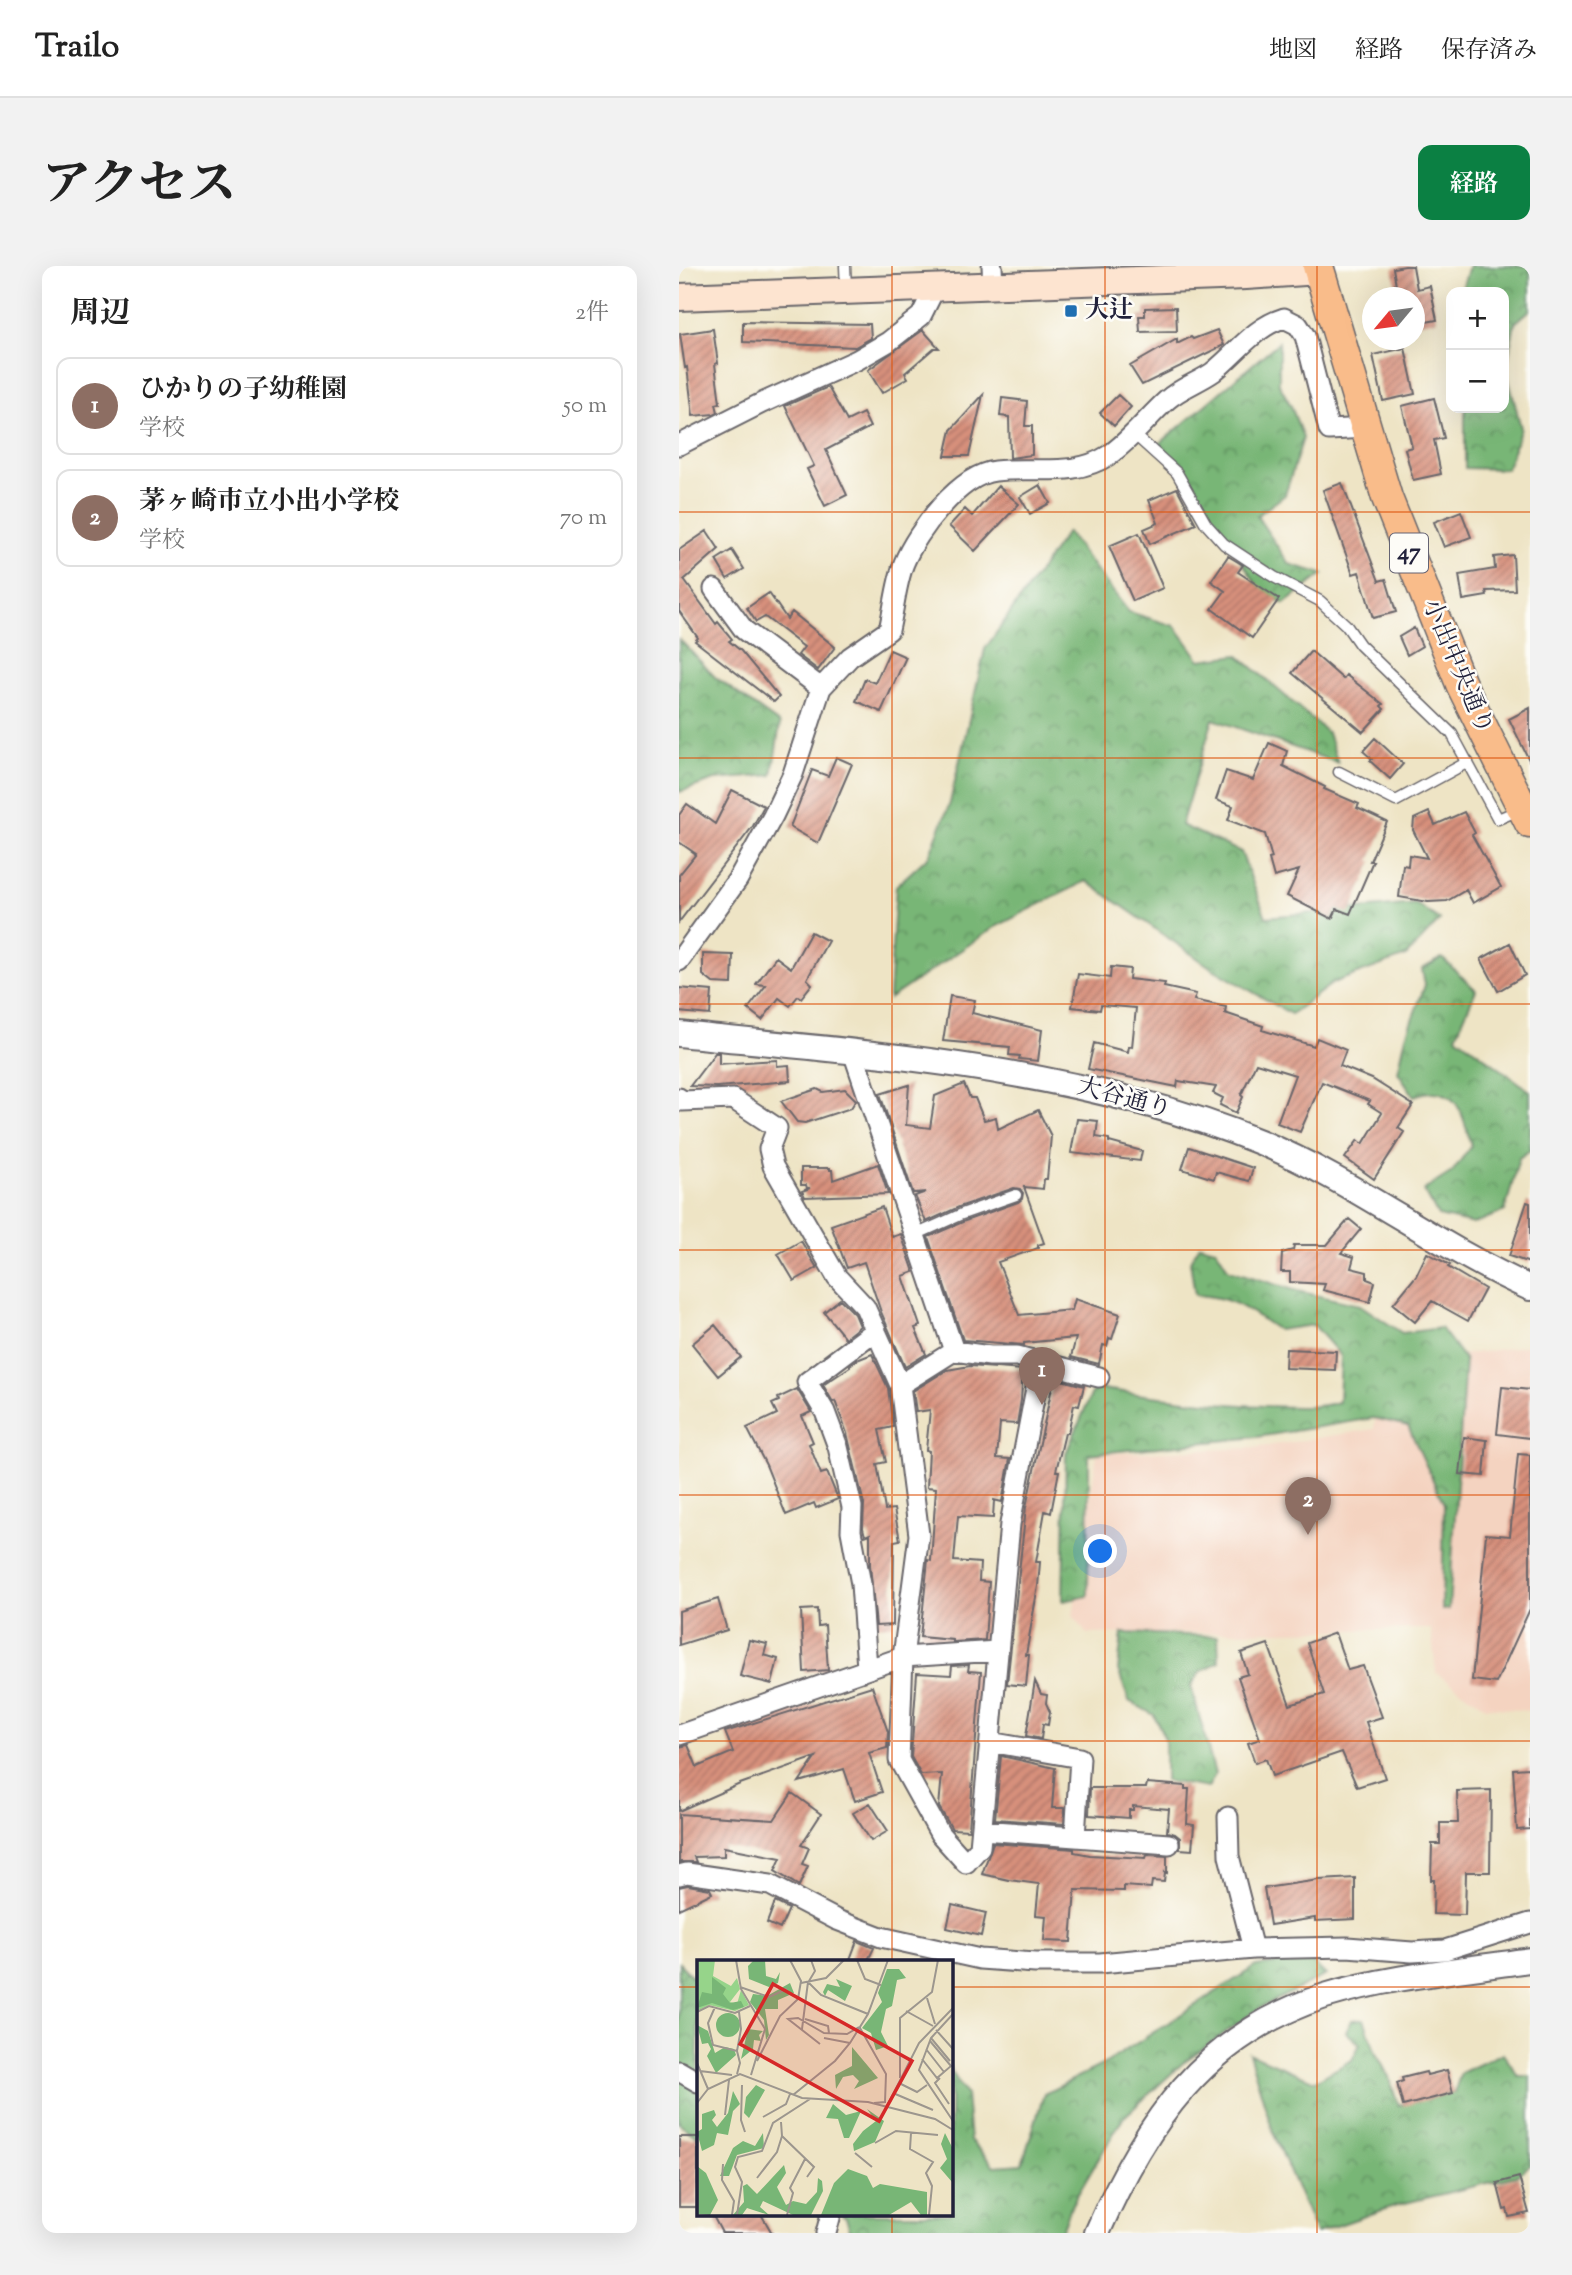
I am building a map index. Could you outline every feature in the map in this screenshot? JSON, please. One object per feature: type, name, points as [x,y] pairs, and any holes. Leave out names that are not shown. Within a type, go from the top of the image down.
[{"type":"main road","points":[[679,297],[846,278],[936,286],[993,275],[1134,273],[1246,276],[1322,268]]},
{"type":"main road","name":"小出中央通り","points":[[1322,268],[1387,498],[1461,684],[1526,816]]},
{"type":"street","points":[[679,445],[762,402],[857,360],[888,342],[921,316],[936,286]]},
{"type":"street","points":[[679,961],[738,879],[773,816],[793,774],[821,688],[850,657],[890,631],[903,565],[915,541],[947,501],[978,475],[995,471],[1072,469],[1092,464],[1135,435],[1169,398],[1212,372],[1268,323],[1284,318],[1298,325],[1305,336],[1329,430],[1367,428]]},
{"type":"street","points":[[714,589],[744,631],[821,688]]},
{"type":"street","name":"大谷通り","points":[[679,1034],[982,1068],[1146,1102],[1259,1142],[1310,1165],[1467,1258],[1530,1288]]},
{"type":"street","points":[[853,1052],[954,1351]]},
{"type":"street","points":[[679,1098],[682,1101],[733,1099],[776,1128],[769,1149],[773,1166],[837,1277],[865,1307],[900,1385],[919,1535],[903,1657],[899,1760],[940,1834],[966,1863],[980,1847],[1010,1524],[1041,1362]]},
{"type":"street","points":[[867,1668],[861,1584],[851,1531],[852,1507],[838,1447],[825,1412],[807,1382],[876,1329]]},
{"type":"street","points":[[900,1385],[954,1351],[990,1356],[1017,1356],[1099,1377]]},
{"type":"street","points":[[679,1735],[903,1657],[997,1651]]},
{"type":"street","points":[[990,1742],[1080,1758],[1075,1837]]},
{"type":"street","points":[[1227,1817],[1229,1856],[1253,1949]]},
{"type":"street","points":[[982,1830],[1169,1844]]},
{"type":"street","points":[[679,1875],[687,1873],[770,1885],[837,1920],[881,1937],[980,1959],[1100,1963],[1253,1949],[1347,1947],[1412,1952],[1445,1950],[1530,1923]]},
{"type":"street","points":[[1097,2233],[1141,2144],[1180,2091],[1217,2053],[1260,2025],[1291,2009],[1339,1993],[1377,1984],[1530,1960]]},
{"type":"street","points":[[679,2071],[697,2081]]},
{"type":"street","points":[[826,2233],[830,2216]]},
{"type":"lane","points":[[1135,435],[1177,473],[1206,524],[1224,544],[1275,577],[1320,601],[1346,625],[1360,645],[1453,734],[1498,819],[1526,816]]},
{"type":"lane","points":[[1339,772],[1396,801],[1468,762]]},
{"type":"lane","points":[[915,1235],[962,1214],[1016,1195]]},
{"type":"shaded area","points":[[1530,1345],[1530,1711],[1486,1707],[1436,1673],[1431,1629],[1087,1634],[1073,1616],[1097,1454],[1254,1448],[1374,1429],[1384,1346],[1453,1356]]},
{"type":"green space","points":[[1469,266],[1530,266],[1530,310],[1515,323],[1509,354],[1509,287],[1463,287]]},
{"type":"green space","points":[[1279,342],[1279,384],[1303,438],[1285,495],[1257,516],[1289,564],[1323,574],[1284,604],[1260,590],[1227,538],[1203,512],[1179,468],[1157,446]]},
{"type":"green space","points":[[1509,381],[1521,428],[1507,469],[1465,468],[1465,413],[1509,413]]},
{"type":"green space","points":[[1067,532],[1129,612],[1175,626],[1200,660],[1238,655],[1328,733],[1338,763],[1213,719],[1181,825],[1241,852],[1266,917],[1416,904],[1440,920],[1406,956],[1333,983],[1291,1014],[1213,969],[1086,881],[995,927],[889,999],[896,886],[929,856],[950,803],[985,649]]},
{"type":"green space","points":[[679,639],[715,677],[780,724],[772,775],[715,780],[679,792]]},
{"type":"green space","points":[[1442,958],[1476,990],[1456,1036],[1530,1091],[1530,1150],[1519,1158],[1505,1211],[1473,1224],[1438,1216],[1424,1190],[1452,1172],[1471,1146],[1461,1111],[1448,1096],[1439,1092],[1414,1096],[1398,1072],[1406,1036],[1425,985],[1422,969]]},
{"type":"green space","points":[[1200,1245],[1216,1249],[1229,1270],[1297,1291],[1360,1305],[1402,1333],[1441,1328],[1465,1360],[1449,1609],[1442,1610],[1444,1504],[1408,1426],[1374,1418],[1257,1437],[1089,1454],[1088,1596],[1063,1601],[1066,1453],[1094,1388],[1243,1405],[1302,1407],[1339,1402],[1341,1356],[1314,1325],[1278,1330],[1230,1301],[1195,1295],[1190,1261]]},
{"type":"green space","points":[[1122,1633],[1218,1636],[1219,1662],[1200,1672],[1191,1686],[1215,1774],[1208,1788],[1165,1781],[1165,1739],[1154,1715],[1129,1701],[1118,1670]]},
{"type":"green space","points":[[1310,1960],[1326,1975],[1260,2008],[1185,2061],[1122,2119],[1072,2204],[1061,2233],[851,2233],[846,2218],[842,2216],[952,2216],[952,2072],[966,2095],[970,2140],[994,2166],[1022,2164],[1044,2094],[1106,2063],[1256,1966]]},
{"type":"green space","points":[[679,1963],[697,1982],[697,2136],[679,2123]]},
{"type":"green space","points":[[1364,2019],[1398,2105],[1454,2093],[1461,2073],[1503,2053],[1518,2076],[1530,2076],[1530,2165],[1516,2176],[1397,2205],[1316,2233],[1273,2132],[1249,2053],[1315,2081],[1352,2060],[1360,2044],[1346,2032],[1352,2020]]},
{"type":"building","points":[[1413,266],[1417,287],[1396,287],[1393,268]]},
{"type":"building","points":[[1430,286],[1437,320],[1425,322],[1425,287]]},
{"type":"building","points":[[1176,307],[1177,331],[1140,332],[1139,316],[1145,316],[1145,308]]},
{"type":"building","points":[[743,322],[870,324],[871,338],[855,347],[743,342]]},
{"type":"building","points":[[713,329],[718,363],[715,364],[720,403],[716,404],[718,412],[693,416],[680,334]]},
{"type":"building","points":[[923,330],[939,348],[934,348],[905,373],[908,378],[882,393],[868,370]]},
{"type":"building","points":[[1217,330],[1224,345],[1142,385],[1130,366],[1177,339],[1177,344]]},
{"type":"building","points":[[1405,350],[1415,394],[1383,401],[1373,355]]},
{"type":"building","points":[[828,387],[847,421],[863,413],[870,427],[826,450],[847,495],[825,506],[807,469],[814,466],[785,406]]},
{"type":"building","points":[[983,395],[969,456],[945,456],[951,430]]},
{"type":"building","points":[[1118,395],[1131,407],[1114,426],[1100,413]]},
{"type":"building","points":[[1002,398],[1027,401],[1025,426],[1032,426],[1032,455],[1010,458],[1009,417],[1000,416]]},
{"type":"building","points":[[1434,398],[1444,438],[1434,440],[1441,474],[1413,480],[1405,449],[1412,447],[1402,406]]},
{"type":"building","points":[[1342,483],[1379,581],[1386,579],[1396,612],[1373,618],[1359,572],[1353,574],[1323,490]]},
{"type":"building","points":[[1040,485],[1050,503],[1030,514],[1020,497]]},
{"type":"building","points":[[998,486],[1019,504],[975,551],[949,526],[965,509],[972,516]]},
{"type":"building","points":[[1177,488],[1196,524],[1150,544],[1144,529],[1158,523],[1149,500]]},
{"type":"building","points":[[1461,511],[1471,537],[1444,547],[1434,522]]},
{"type":"building","points":[[707,531],[719,549],[684,580],[716,624],[718,622],[732,639],[729,641],[741,651],[779,697],[774,702],[695,641],[698,638],[679,611],[679,550]]},
{"type":"building","points":[[1139,533],[1163,588],[1133,601],[1109,546]]},
{"type":"building","points":[[732,550],[744,569],[727,579],[716,560]]},
{"type":"building","points":[[1513,555],[1515,590],[1486,591],[1487,596],[1463,600],[1459,575],[1495,569],[1494,557]]},
{"type":"building","points":[[1228,556],[1243,565],[1238,572],[1279,599],[1252,638],[1212,609],[1225,591],[1211,581]]},
{"type":"building","points":[[769,593],[787,619],[792,612],[835,647],[818,670],[798,655],[804,647],[765,617],[756,622],[747,608]]},
{"type":"building","points":[[1414,628],[1422,646],[1407,655],[1399,637]]},
{"type":"building","points":[[890,650],[906,657],[881,712],[856,701],[865,679],[875,683]]},
{"type":"building","points":[[1311,651],[1343,679],[1346,675],[1383,704],[1381,706],[1384,709],[1363,732],[1292,673]]},
{"type":"building","points":[[1530,708],[1530,762],[1509,719]]},
{"type":"building","points":[[1375,738],[1403,764],[1390,779],[1363,751]]},
{"type":"building","points":[[1269,743],[1287,751],[1283,766],[1325,787],[1324,789],[1359,804],[1357,808],[1387,822],[1350,914],[1337,909],[1332,919],[1287,896],[1299,870],[1274,877],[1265,834],[1228,820],[1233,806],[1216,800],[1226,771],[1253,780]]},
{"type":"building","points":[[836,757],[852,764],[818,843],[790,827],[812,770],[828,776]]},
{"type":"building","points":[[732,790],[764,806],[753,826],[679,922],[679,875],[696,854],[679,842],[679,815],[687,804],[715,824]]},
{"type":"building","points":[[1429,812],[1435,825],[1464,812],[1475,833],[1472,835],[1501,887],[1473,903],[1466,890],[1447,901],[1428,902],[1399,897],[1403,865],[1408,866],[1409,855],[1427,858],[1413,830],[1414,819]]},
{"type":"building","points":[[811,932],[828,941],[807,979],[812,984],[801,998],[798,996],[790,1006],[779,998],[762,1020],[748,1009],[766,985],[756,984],[776,957],[791,968]]},
{"type":"building","points":[[1510,943],[1525,975],[1498,991],[1481,959]]},
{"type":"building","points":[[703,954],[733,955],[732,984],[713,983],[703,975]]},
{"type":"building","points":[[1111,967],[1130,969],[1129,979],[1165,983],[1164,987],[1196,994],[1194,1000],[1226,1007],[1225,1013],[1263,1026],[1262,1030],[1314,1046],[1317,1038],[1346,1050],[1340,1066],[1372,1079],[1413,1105],[1398,1128],[1404,1132],[1374,1179],[1345,1158],[1358,1140],[1363,1144],[1382,1113],[1368,1104],[1370,1101],[1322,1082],[1300,1132],[1277,1123],[1295,1075],[1256,1063],[1236,1113],[1220,1105],[1223,1098],[1213,1093],[1216,1087],[1178,1081],[1177,1087],[1088,1069],[1094,1043],[1128,1052],[1129,1046],[1132,1047],[1136,1008],[1101,1005],[1100,1010],[1072,1007],[1078,974],[1110,978]]},
{"type":"building","points":[[679,988],[712,991],[710,1015],[679,1012]]},
{"type":"building","points":[[950,996],[975,1000],[972,1013],[1042,1030],[1038,1061],[1009,1055],[1010,1047],[943,1041]]},
{"type":"building","points":[[715,1053],[719,1053],[719,1064],[777,1060],[777,1066],[789,1065],[790,1081],[717,1087],[690,1086]]},
{"type":"building","points":[[964,1084],[970,1098],[975,1098],[984,1120],[996,1117],[998,1129],[1038,1110],[1051,1136],[1047,1179],[1044,1179],[1043,1189],[1024,1187],[1044,1243],[1038,1245],[1038,1248],[998,1262],[1019,1315],[1072,1310],[1075,1299],[1120,1314],[1112,1339],[1109,1338],[1107,1346],[1103,1345],[1099,1364],[1071,1357],[1076,1338],[1024,1345],[963,1340],[928,1237],[1018,1202],[1023,1193],[1014,1188],[926,1222],[915,1196],[926,1192],[913,1193],[880,1094],[909,1085],[906,1125],[930,1128],[935,1096]]},
{"type":"building","points":[[817,1089],[823,1092],[845,1089],[856,1100],[851,1108],[805,1123],[797,1122],[781,1101]]},
{"type":"building","points":[[1077,1119],[1098,1121],[1096,1137],[1142,1151],[1140,1161],[1071,1153]]},
{"type":"building","points":[[1189,1147],[1253,1168],[1249,1181],[1216,1172],[1214,1179],[1182,1169]]},
{"type":"building","points":[[878,1164],[888,1194],[805,1197],[802,1191],[810,1188],[801,1185],[801,1168],[830,1168],[833,1180]]},
{"type":"building","points":[[1527,1202],[1530,1203],[1530,1263],[1509,1256]]},
{"type":"building","points":[[882,1207],[892,1237],[901,1234],[914,1272],[903,1276],[920,1326],[915,1328],[926,1354],[905,1367],[881,1312],[864,1262],[847,1268],[831,1225]]},
{"type":"building","points":[[1349,1219],[1361,1229],[1341,1253],[1354,1257],[1351,1268],[1367,1272],[1367,1279],[1375,1282],[1370,1302],[1323,1290],[1325,1284],[1290,1282],[1290,1272],[1281,1272],[1282,1253],[1293,1250],[1294,1245],[1327,1245]]},
{"type":"building","points":[[801,1241],[817,1268],[794,1281],[778,1254]]},
{"type":"building","points":[[1427,1253],[1485,1289],[1468,1321],[1432,1301],[1415,1322],[1393,1304],[1416,1276]]},
{"type":"building","points":[[840,1299],[855,1314],[860,1326],[845,1338],[824,1312]]},
{"type":"building","points":[[715,1325],[741,1357],[718,1376],[692,1344]]},
{"type":"building","points":[[1286,1349],[1336,1351],[1335,1370],[1285,1368]]},
{"type":"building","points":[[872,1354],[888,1388],[893,1427],[879,1430],[886,1462],[877,1464],[885,1510],[894,1509],[900,1540],[894,1541],[893,1625],[876,1626],[870,1534],[865,1536],[863,1528],[864,1504],[847,1433],[835,1401],[833,1402],[823,1385],[857,1360]]},
{"type":"building","points":[[970,1366],[1023,1370],[1017,1424],[1000,1423],[997,1458],[1010,1459],[1002,1502],[994,1500],[993,1518],[958,1516],[954,1561],[980,1563],[979,1581],[989,1582],[985,1640],[953,1642],[920,1637],[928,1560],[931,1561],[936,1488],[927,1487],[929,1451],[926,1450],[930,1410],[916,1412],[913,1391],[947,1370]]},
{"type":"building","points":[[1054,1378],[1084,1386],[1079,1406],[1074,1405],[1068,1433],[1065,1433],[1056,1471],[1059,1471],[1051,1513],[1045,1511],[1036,1562],[1040,1562],[1026,1655],[1029,1655],[1026,1686],[1007,1684],[1026,1507]]},
{"type":"building","points":[[1502,1387],[1530,1390],[1530,1438],[1497,1434]]},
{"type":"building","points":[[797,1389],[811,1412],[802,1416],[813,1442],[809,1444],[821,1474],[827,1472],[838,1499],[816,1508],[814,1503],[786,1515],[766,1465],[747,1428],[777,1414],[772,1404]]},
{"type":"building","points":[[1464,1437],[1487,1440],[1484,1476],[1460,1474]]},
{"type":"building","points":[[1518,1454],[1530,1455],[1530,1609],[1496,1683],[1472,1680],[1486,1534],[1510,1536]]},
{"type":"building","points":[[718,1599],[727,1630],[679,1645],[679,1611]]},
{"type":"building","points":[[817,1609],[818,1626],[825,1625],[828,1670],[804,1672],[801,1610]]},
{"type":"building","points":[[1335,1633],[1348,1670],[1363,1666],[1382,1717],[1366,1722],[1385,1778],[1357,1787],[1342,1752],[1272,1776],[1266,1759],[1255,1763],[1248,1743],[1260,1739],[1238,1677],[1248,1674],[1241,1653],[1268,1644],[1290,1705],[1324,1694],[1307,1643]]},
{"type":"building","points":[[749,1640],[767,1644],[764,1655],[778,1659],[772,1684],[740,1676]]},
{"type":"building","points":[[969,1665],[968,1671],[981,1672],[969,1830],[952,1829],[939,1807],[942,1774],[921,1775],[911,1757],[917,1673],[951,1675],[952,1666]]},
{"type":"building","points":[[1035,1681],[1041,1694],[1047,1695],[1046,1703],[1050,1712],[1048,1725],[1043,1724],[1041,1739],[1026,1736]]},
{"type":"building","points":[[872,1686],[888,1732],[887,1748],[869,1753],[882,1792],[855,1801],[844,1769],[799,1782],[816,1757],[740,1784],[679,1811],[679,1747],[688,1745],[697,1767],[733,1752],[725,1732]]},
{"type":"building","points":[[1001,1756],[1055,1768],[1052,1808],[1065,1808],[1064,1824],[995,1819]]},
{"type":"building","points":[[1530,1768],[1530,1829],[1517,1830],[1513,1769]]},
{"type":"building","points":[[1147,1783],[1185,1786],[1185,1789],[1189,1789],[1187,1824],[1194,1825],[1192,1850],[1180,1849],[1180,1838],[1167,1832],[1169,1809],[1133,1806],[1133,1810],[1129,1810],[1129,1818],[1089,1815],[1090,1788],[1146,1788]]},
{"type":"building","points":[[1491,1790],[1490,1872],[1466,1872],[1465,1915],[1433,1914],[1432,1844],[1440,1844],[1440,1823],[1458,1823],[1457,1791]]},
{"type":"building","points":[[792,1793],[821,1814],[801,1845],[809,1848],[802,1864],[808,1866],[799,1886],[775,1871],[781,1858],[724,1847],[724,1856],[694,1857],[696,1862],[679,1862],[679,1814],[774,1820]]},
{"type":"building","points":[[870,1803],[888,1831],[871,1841],[853,1813]]},
{"type":"building","points":[[993,1843],[1074,1849],[1074,1852],[1090,1855],[1146,1858],[1147,1855],[1167,1856],[1167,1873],[1165,1872],[1164,1882],[1152,1881],[1151,1888],[1124,1886],[1124,1891],[1075,1890],[1071,1942],[1044,1941],[1046,1916],[1036,1915],[1039,1884],[982,1874]]},
{"type":"building","points":[[1355,1878],[1355,1919],[1315,1921],[1315,1918],[1270,1925],[1264,1888]]},
{"type":"building","points":[[688,1885],[710,1889],[712,1893],[679,1909],[679,1887]]},
{"type":"building","points":[[775,1902],[789,1909],[780,1929],[767,1923]]},
{"type":"building","points":[[952,1905],[986,1913],[981,1936],[947,1928]]},
{"type":"building","points":[[857,1941],[874,1948],[868,1960],[850,1960]]},
{"type":"building","points":[[1447,2070],[1453,2093],[1403,2106],[1397,2083],[1403,2081],[1402,2078]]},
{"type":"building","points":[[679,2137],[697,2137],[697,2207],[679,2207]]},
{"type":"building","points":[[1519,2177],[1529,2213],[1509,2217],[1507,2209],[1504,2210],[1497,2183]]},
{"type":"building","points":[[713,2216],[762,2216],[772,2233],[722,2233]]},
{"type":"place","name":"大辻","points":[[1071,311]]},
{"type":"place","name":"ひかりの子幼稚園","points":[[1042,1405]]},
{"type":"place","name":"茅ヶ崎市立小出小学校","points":[[1308,1535]]}]
